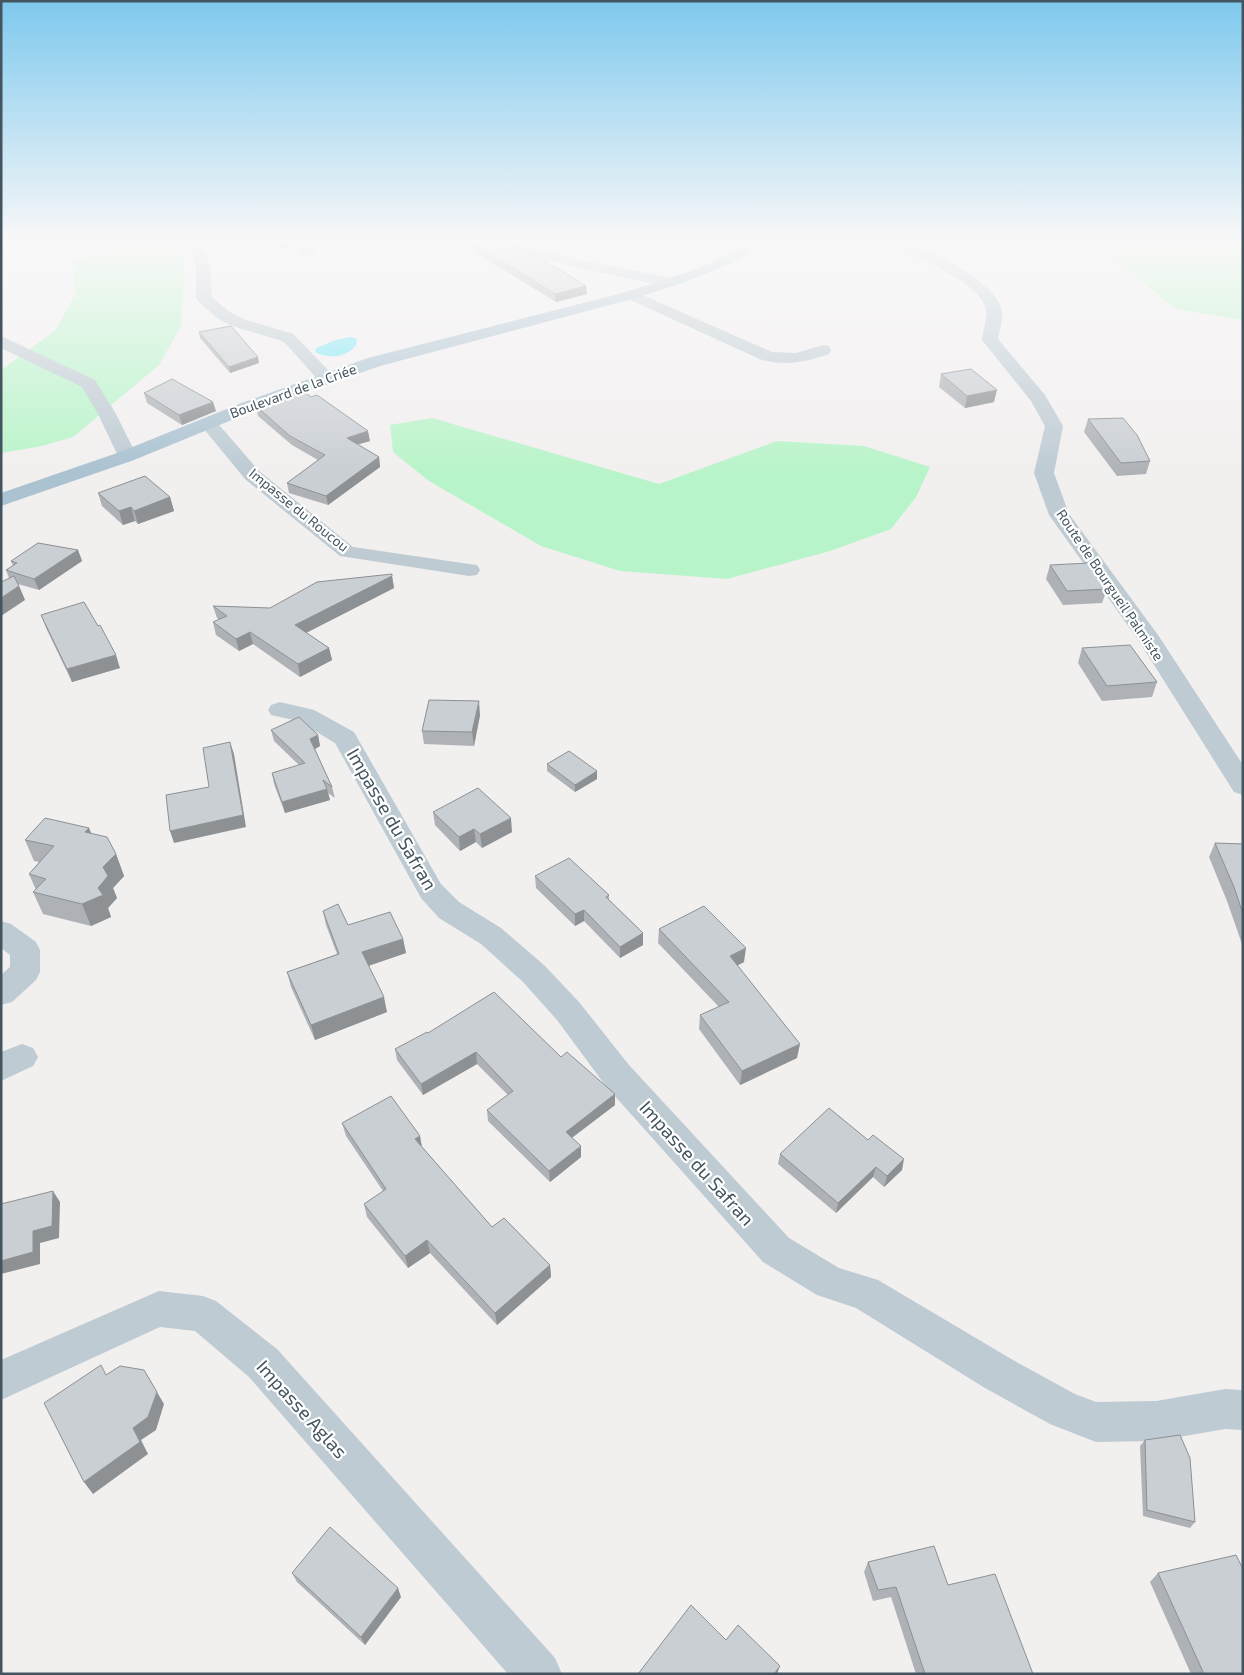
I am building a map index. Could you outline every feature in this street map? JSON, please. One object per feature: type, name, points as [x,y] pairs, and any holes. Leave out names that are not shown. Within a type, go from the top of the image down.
[{"type":"main road","name":"Boulevard de la Criée","points":[[1,500],[127,456],[326,378],[374,362],[541,318]]},
{"type":"street","points":[[229,318],[242,325],[286,336],[326,378]]},
{"type":"street","points":[[682,318],[768,356],[787,360],[823,350]]},
{"type":"street","name":"Route de Bourgueil Palmiste","points":[[993,318],[990,340],[1039,399],[1054,426],[1044,473],[1059,515],[1150,640],[1243,786]]},
{"type":"street","points":[[1,341],[89,384],[107,414],[127,456]]},
{"type":"street","name":"Impasse du Roucou","points":[[208,423],[252,475],[347,552],[469,570]]},
{"type":"street","name":"Impasse du Safran","points":[[280,710],[305,715],[345,738],[431,891],[449,910],[466,918],[491,936],[534,974],[568,1011],[617,1075],[776,1250],[830,1283],[866,1293],[999,1374],[1064,1410],[1096,1422],[1156,1421],[1225,1409],[1243,1410]]},
{"type":"street","points":[[1,932],[25,950],[25,972],[1,993]]},
{"type":"street","name":"Impasse Aglas","points":[[1,1380],[159,1309],[203,1314],[262,1363],[539,1674]]},
{"type":"green space","points":[[62,318],[181,318],[181,326],[159,365],[73,437],[42,446],[1,453],[1,370],[55,331]]},
{"type":"green space","points":[[432,418],[659,484],[777,441],[864,446],[930,467],[916,497],[891,529],[830,551],[727,579],[620,571],[541,546],[429,481],[393,452],[390,425]]},
{"type":"water","points":[[350,337],[357,339],[356,345],[348,353],[326,356],[315,352],[316,348]]},
{"type":"building","points":[[231,326],[258,357],[229,367],[199,332]]},
{"type":"building","points":[[971,369],[997,390],[967,396],[941,374]]},
{"type":"building","points":[[172,379],[213,402],[179,415],[144,393]]},
{"type":"building","points":[[303,391],[311,397],[317,395],[368,431],[347,438],[379,457],[326,496],[287,483],[325,455],[290,436],[256,406]]},
{"type":"building","points":[[1123,418],[1137,435],[1150,461],[1121,463],[1088,419]]},
{"type":"building","points":[[145,476],[170,497],[134,511],[131,507],[119,511],[98,493]]},
{"type":"building","points":[[38,543],[78,550],[34,579],[6,570],[17,563],[11,561]]},
{"type":"building","points":[[1089,563],[1107,589],[1067,591],[1050,565]]},
{"type":"building","points":[[392,574],[392,576],[295,625],[329,648],[298,664],[250,632],[236,639],[213,622],[227,616],[213,606],[270,608],[317,582]]},
{"type":"building","points":[[14,576],[19,586],[1,598],[1,582]]},
{"type":"building","points":[[84,602],[98,626],[100,625],[116,655],[67,669],[41,615]]},
{"type":"building","points":[[1130,645],[1157,682],[1107,686],[1082,648]]},
{"type":"building","points":[[429,700],[479,701],[472,732],[422,731]]},
{"type":"building","points":[[299,717],[318,735],[310,739],[332,787],[323,780],[327,789],[282,802],[272,773],[305,763],[271,730]]},
{"type":"building","points":[[230,742],[243,815],[170,831],[166,795],[209,787],[203,748]]},
{"type":"building","points":[[569,751],[597,771],[575,785],[547,764]]},
{"type":"building","points":[[478,788],[511,818],[480,834],[474,829],[459,837],[433,812]]},
{"type":"building","points":[[45,818],[89,828],[85,832],[107,837],[116,854],[103,867],[108,876],[98,888],[103,895],[82,904],[33,892],[46,879],[29,874],[54,846],[25,840]]},
{"type":"building","points":[[1215,843],[1243,844],[1243,914],[1234,887]]},
{"type":"building","points":[[569,858],[609,895],[606,897],[643,933],[620,947],[584,910],[575,914],[535,876]]},
{"type":"building","points":[[338,904],[348,925],[390,912],[403,939],[362,952],[384,997],[311,1025],[287,972],[339,954],[323,911]]},
{"type":"building","points":[[704,906],[746,948],[730,956],[800,1044],[742,1071],[700,1015],[729,1002],[659,929]]},
{"type":"building","points":[[494,992],[561,1057],[567,1052],[615,1094],[566,1132],[581,1146],[549,1171],[487,1110],[513,1091],[476,1052],[421,1084],[395,1049],[428,1033]]},
{"type":"building","points":[[391,1096],[420,1136],[415,1139],[492,1227],[504,1218],[550,1265],[495,1313],[427,1240],[405,1256],[364,1204],[386,1189],[342,1123]]},
{"type":"building","points":[[829,1108],[868,1140],[873,1135],[904,1159],[887,1176],[876,1167],[838,1203],[780,1154]]},
{"type":"building","points":[[53,1191],[52,1226],[33,1231],[33,1252],[1,1261],[1,1204]]},
{"type":"building","points":[[101,1365],[106,1375],[120,1366],[144,1370],[157,1392],[148,1417],[133,1428],[140,1442],[84,1482],[44,1403]]},
{"type":"building","points":[[1180,1435],[1190,1458],[1195,1522],[1147,1510],[1145,1440]]},
{"type":"building","points":[[330,1527],[398,1588],[361,1637],[292,1573]]},
{"type":"building","points":[[934,1546],[948,1585],[995,1574],[1033,1674],[925,1674],[896,1587],[878,1590],[868,1562]]},
{"type":"building","points":[[1236,1555],[1243,1569],[1243,1674],[1204,1674],[1158,1573]]},
{"type":"building","points":[[691,1605],[726,1640],[738,1625],[780,1666],[774,1674],[638,1674]]}]
